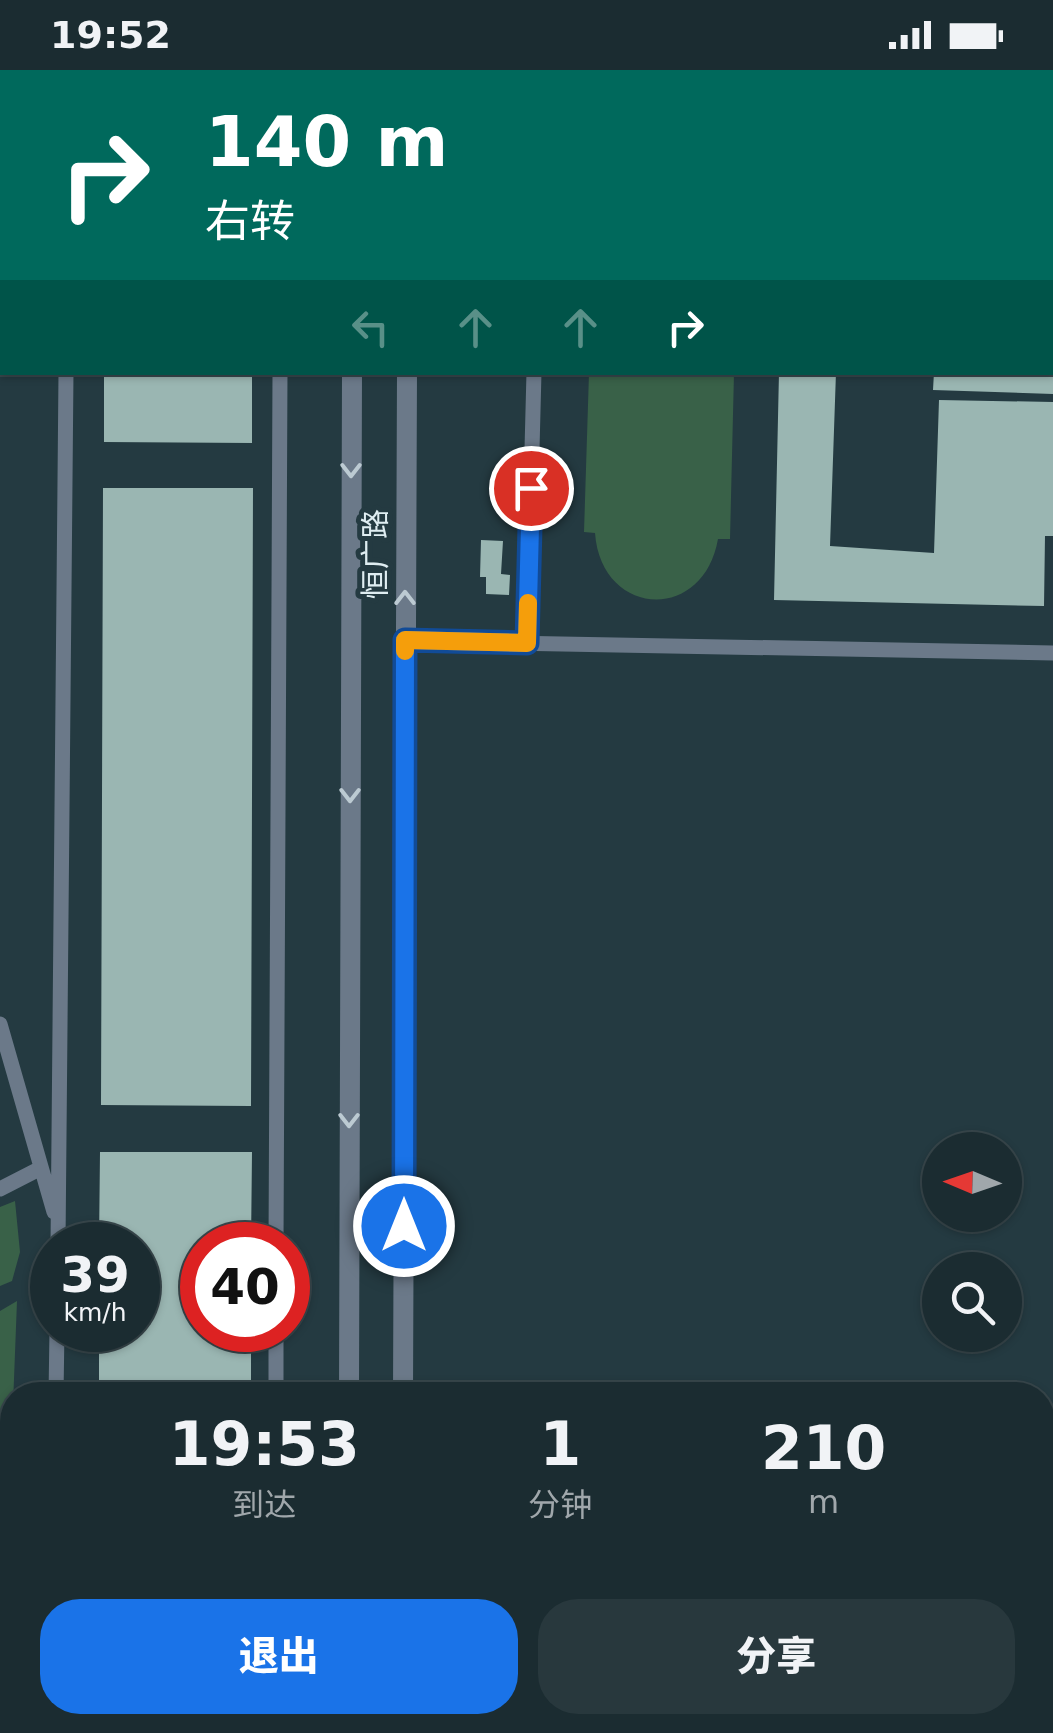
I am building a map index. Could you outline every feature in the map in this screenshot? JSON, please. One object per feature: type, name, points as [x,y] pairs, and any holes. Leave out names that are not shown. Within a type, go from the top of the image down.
[{"type":"street","name":"恒广路","points":[[349,1382],[352,375]]},
{"type":"street","name":"恒广路","points":[[403,1382],[407,375]]},
{"type":"lane","points":[[58,1222],[66,375]]},
{"type":"lane","points":[[276,1222],[280,375]]},
{"type":"lane","points":[[527,643],[534,375]]},
{"type":"lane","points":[[405,640],[1053,653]]},
{"type":"lane","points":[[0,1024],[54,1222]]},
{"type":"lane","points":[[0,1188],[41,1168]]},
{"type":"lane","points":[[56,1382],[57,1352]]},
{"type":"lane","points":[[276,1352],[276,1382]]},
{"type":"green space","points":[[589,375],[734,375],[730,539],[718,539],[709,567],[693,586],[674,597],[653,599],[633,594],[615,581],[601,561],[595,533],[584,532]]},
{"type":"green space","points":[[15,1201],[20,1252],[12,1281],[0,1286],[0,1207]]},
{"type":"green space","points":[[17,1301],[14,1382],[0,1382],[0,1311]]},
{"type":"building","points":[[104,375],[252,375],[252,443],[104,442]]},
{"type":"building","points":[[779,375],[836,375],[830,546],[934,553],[939,400],[1053,402],[1053,536],[1045,536],[1044,606],[774,600]]},
{"type":"building","points":[[934,375],[1053,375],[1053,394],[933,390]]},
{"type":"building","points":[[103,488],[253,488],[251,1106],[101,1105]]},
{"type":"building","points":[[481,540],[503,541],[501,574],[510,575],[509,595],[486,594],[486,577],[480,577]]},
{"type":"building","points":[[100,1152],[252,1152],[251,1222],[180,1222],[180,1352],[251,1352],[251,1382],[99,1382],[99,1352],[160,1352],[160,1222],[99,1222]]},
{"type":"slow traffic","points":[[405,651],[405,640],[527,643],[528,603]]},
{"type":"route","points":[[404,1226],[405,640],[527,643],[531,488]]}]
